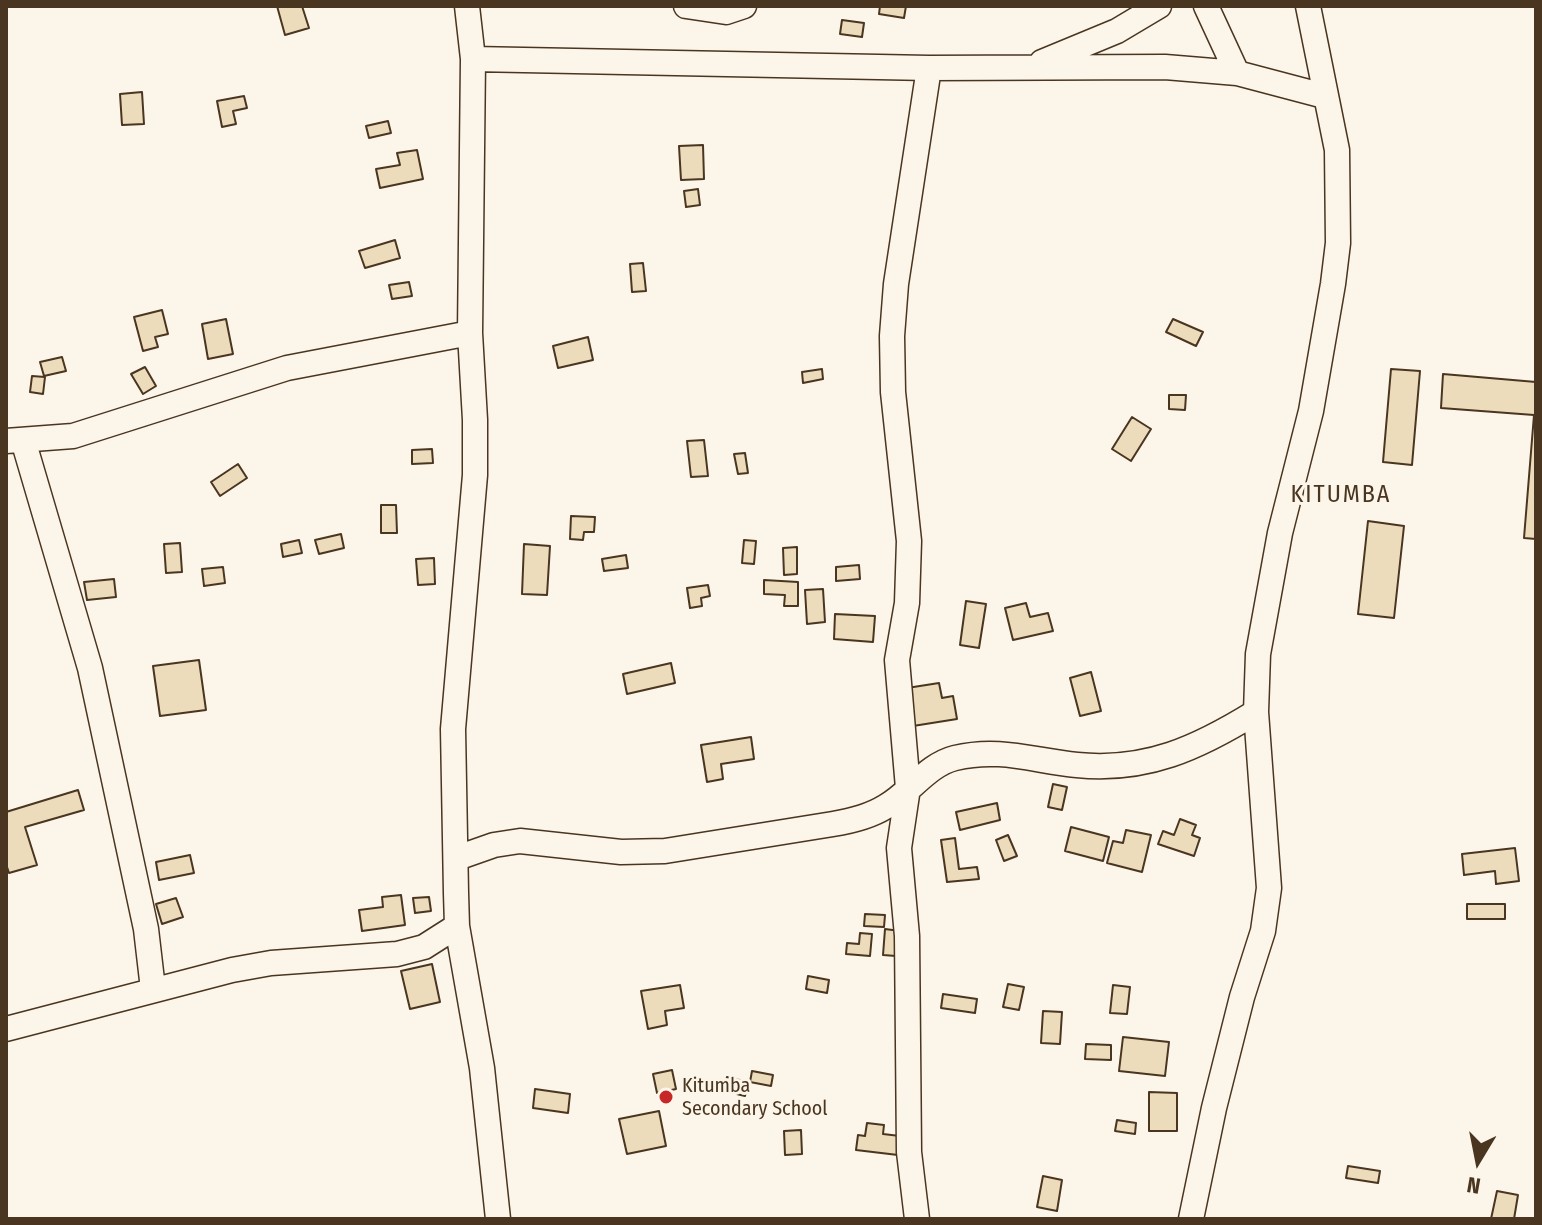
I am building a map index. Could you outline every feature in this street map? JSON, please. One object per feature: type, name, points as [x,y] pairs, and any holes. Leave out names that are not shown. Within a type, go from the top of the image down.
[{"type":"street","points":[[467,6],[473,59],[470,333],[475,475],[453,729],[457,926],[482,1068],[498,1219]]},
{"type":"street","points":[[686,6],[726,12],[744,6]]},
{"type":"street","points":[[1026,68],[1117,31],[1159,6]]},
{"type":"street","points":[[1206,6],[1237,73]]},
{"type":"street","points":[[1191,1219],[1214,1108],[1242,997],[1263,931],[1269,888],[1256,712],[1258,654],[1280,533],[1311,411],[1333,284],[1338,228],[1338,162],[1308,6]]},
{"type":"street","points":[[473,59],[929,68],[1165,67],[1237,73],[1324,96]]},
{"type":"street","points":[[917,1219],[909,1152],[907,936],[899,848],[908,788],[897,660],[907,603],[909,541],[893,392],[892,336],[896,284],[929,68]]},
{"type":"street","points":[[153,989],[146,929],[90,668],[15,441],[87,432],[287,368],[470,333]]},
{"type":"street","points":[[457,858],[494,845],[520,841],[621,852],[665,851],[861,819],[887,806],[935,767],[951,759],[975,754],[1007,753],[1074,765],[1127,766],[1180,753],[1256,712]]},
{"type":"street","points":[[6,1029],[153,989],[271,963],[397,954],[424,947],[457,926]]},
{"type":"building","points":[[277,6],[302,6],[309,28],[285,35]]},
{"type":"building","points":[[880,6],[906,6],[904,18],[879,14]]},
{"type":"building","points":[[842,20],[864,23],[862,37],[840,34]]},
{"type":"building","points":[[142,92],[144,124],[122,125],[120,94]]},
{"type":"building","points":[[244,96],[247,108],[233,111],[236,124],[222,127],[217,101]]},
{"type":"building","points":[[388,121],[391,133],[369,138],[366,126]]},
{"type":"building","points":[[703,145],[704,179],[681,180],[679,146]]},
{"type":"building","points":[[417,150],[423,179],[380,188],[376,169],[400,165],[397,153]]},
{"type":"building","points":[[698,189],[700,205],[686,207],[684,191]]},
{"type":"building","points":[[395,240],[400,258],[365,268],[359,251]]},
{"type":"building","points":[[643,263],[646,291],[632,292],[630,264]]},
{"type":"building","points":[[409,282],[412,296],[392,299],[389,285]]},
{"type":"building","points":[[162,310],[168,334],[155,337],[158,347],[143,351],[134,317]]},
{"type":"building","points":[[226,319],[233,354],[208,359],[202,324]]},
{"type":"building","points":[[1173,319],[1203,332],[1196,346],[1166,332]]},
{"type":"building","points":[[588,337],[593,360],[558,368],[553,346]]},
{"type":"building","points":[[62,357],[66,371],[44,376],[40,362]]},
{"type":"building","points":[[145,367],[156,386],[143,394],[131,374]]},
{"type":"building","points":[[822,369],[823,379],[803,383],[802,372]]},
{"type":"building","points":[[1391,369],[1420,371],[1412,465],[1383,462]]},
{"type":"building","points":[[1443,374],[1536,382],[1536,539],[1524,538],[1534,415],[1441,408]]},
{"type":"building","points":[[32,376],[45,377],[43,394],[30,392]]},
{"type":"building","points":[[1169,395],[1186,395],[1185,410],[1169,409]]},
{"type":"building","points":[[1132,417],[1151,429],[1131,461],[1112,449]]},
{"type":"building","points":[[704,440],[708,476],[691,477],[687,441]]},
{"type":"building","points":[[432,449],[433,463],[412,464],[412,450]]},
{"type":"building","points":[[745,453],[748,473],[738,474],[734,454]]},
{"type":"building","points":[[238,464],[247,478],[220,496],[211,482]]},
{"type":"building","points":[[381,505],[396,505],[397,533],[381,533]]},
{"type":"building","points":[[571,516],[595,517],[594,532],[584,532],[583,540],[570,539]]},
{"type":"building","points":[[1368,521],[1404,526],[1394,618],[1358,614]]},
{"type":"building","points":[[341,534],[344,548],[319,554],[315,540]]},
{"type":"building","points":[[299,540],[302,553],[283,557],[281,544]]},
{"type":"building","points":[[744,540],[756,541],[754,564],[742,563]]},
{"type":"building","points":[[180,543],[182,572],[166,573],[164,544]]},
{"type":"building","points":[[524,544],[550,546],[547,595],[522,594]]},
{"type":"building","points":[[797,547],[797,574],[784,575],[783,548]]},
{"type":"building","points":[[626,555],[628,568],[604,571],[602,559]]},
{"type":"building","points":[[434,558],[435,584],[418,585],[416,559]]},
{"type":"building","points":[[859,565],[860,579],[836,581],[836,567]]},
{"type":"building","points":[[223,567],[225,583],[204,586],[202,569]]},
{"type":"building","points":[[114,579],[116,597],[87,600],[84,582]]},
{"type":"building","points":[[764,580],[798,582],[798,606],[784,606],[785,595],[764,594]]},
{"type":"building","points":[[708,585],[710,596],[701,598],[702,606],[690,608],[687,588]]},
{"type":"building","points":[[823,589],[825,622],[807,624],[805,590]]},
{"type":"building","points":[[966,601],[986,604],[979,648],[960,645]]},
{"type":"building","points":[[1026,603],[1030,617],[1048,613],[1053,631],[1013,640],[1005,608]]},
{"type":"building","points":[[835,614],[875,616],[873,642],[834,639]]},
{"type":"building","points":[[199,660],[206,710],[160,716],[153,666]]},
{"type":"building","points":[[671,663],[675,683],[627,694],[623,674]]},
{"type":"building","points":[[1091,672],[1101,711],[1080,716],[1070,678]]},
{"type":"building","points":[[939,683],[942,698],[953,696],[957,719],[913,726],[907,688]]},
{"type":"building","points":[[751,737],[754,759],[721,764],[723,779],[707,782],[701,745]]},
{"type":"building","points":[[1053,784],[1067,787],[1062,810],[1048,807]]},
{"type":"building","points":[[78,790],[84,810],[25,827],[37,865],[9,873],[6,864],[6,812]]},
{"type":"building","points":[[997,803],[1000,820],[960,830],[956,812]]},
{"type":"building","points":[[1180,819],[1196,825],[1192,835],[1200,838],[1194,856],[1158,844],[1163,831],[1174,835]]},
{"type":"building","points":[[1071,827],[1109,837],[1103,861],[1065,851]]},
{"type":"building","points":[[1126,830],[1151,835],[1142,872],[1107,863],[1113,841],[1123,843]]},
{"type":"building","points":[[1008,835],[1017,856],[1004,861],[996,840]]},
{"type":"building","points":[[955,838],[959,869],[977,867],[979,879],[947,882],[941,840]]},
{"type":"building","points":[[1515,848],[1519,881],[1496,884],[1495,871],[1464,875],[1462,854]]},
{"type":"building","points":[[190,855],[194,873],[159,880],[156,862]]},
{"type":"building","points":[[401,895],[405,925],[362,931],[359,910],[383,907],[382,897]]},
{"type":"building","points":[[429,897],[431,911],[415,913],[413,898]]},
{"type":"building","points":[[176,898],[183,917],[162,924],[156,904]]},
{"type":"building","points":[[1467,904],[1505,904],[1505,919],[1467,919]]},
{"type":"building","points":[[865,914],[885,915],[884,927],[864,926]]},
{"type":"building","points":[[885,929],[900,931],[896,956],[883,955]]},
{"type":"building","points":[[860,933],[872,934],[870,956],[846,954],[847,943],[859,944]]},
{"type":"building","points":[[432,964],[440,1002],[410,1009],[401,971]]},
{"type":"building","points":[[808,976],[829,980],[827,993],[806,989]]},
{"type":"building","points":[[1008,984],[1024,987],[1019,1010],[1003,1007]]},
{"type":"building","points":[[680,985],[684,1008],[665,1011],[667,1025],[648,1029],[641,991]]},
{"type":"building","points":[[1113,985],[1130,987],[1127,1014],[1110,1013]]},
{"type":"building","points":[[943,994],[977,999],[975,1013],[941,1008]]},
{"type":"building","points":[[1043,1011],[1062,1012],[1060,1044],[1041,1043]]},
{"type":"building","points":[[1123,1037],[1169,1042],[1165,1076],[1119,1071]]},
{"type":"building","points":[[1086,1044],[1111,1045],[1111,1060],[1085,1059]]},
{"type":"building","points":[[672,1070],[676,1089],[657,1093],[653,1074]]},
{"type":"building","points":[[752,1071],[773,1075],[771,1086],[750,1082]]},
{"type":"building","points":[[727,1077],[748,1082],[745,1096],[724,1091]]},
{"type":"building","points":[[535,1089],[570,1094],[568,1113],[533,1108]]},
{"type":"building","points":[[1149,1092],[1177,1093],[1177,1131],[1149,1131]]},
{"type":"building","points":[[659,1111],[666,1146],[627,1154],[619,1119]]},
{"type":"building","points":[[1117,1120],[1136,1123],[1135,1134],[1115,1131]]},
{"type":"building","points":[[867,1123],[884,1125],[883,1134],[900,1136],[898,1155],[856,1150],[858,1135],[865,1136]]},
{"type":"building","points":[[801,1130],[802,1154],[785,1155],[784,1131]]},
{"type":"building","points":[[1348,1166],[1380,1171],[1378,1183],[1346,1178]]},
{"type":"building","points":[[1043,1176],[1062,1180],[1057,1211],[1037,1207]]},
{"type":"building","points":[[1497,1191],[1518,1195],[1514,1219],[1491,1219]]},
{"type":"place","name":"Kitumba Secondary School","points":[[666,1097]]},
{"type":"district","name":"KITUMBA","points":[[1341,495]]}]
